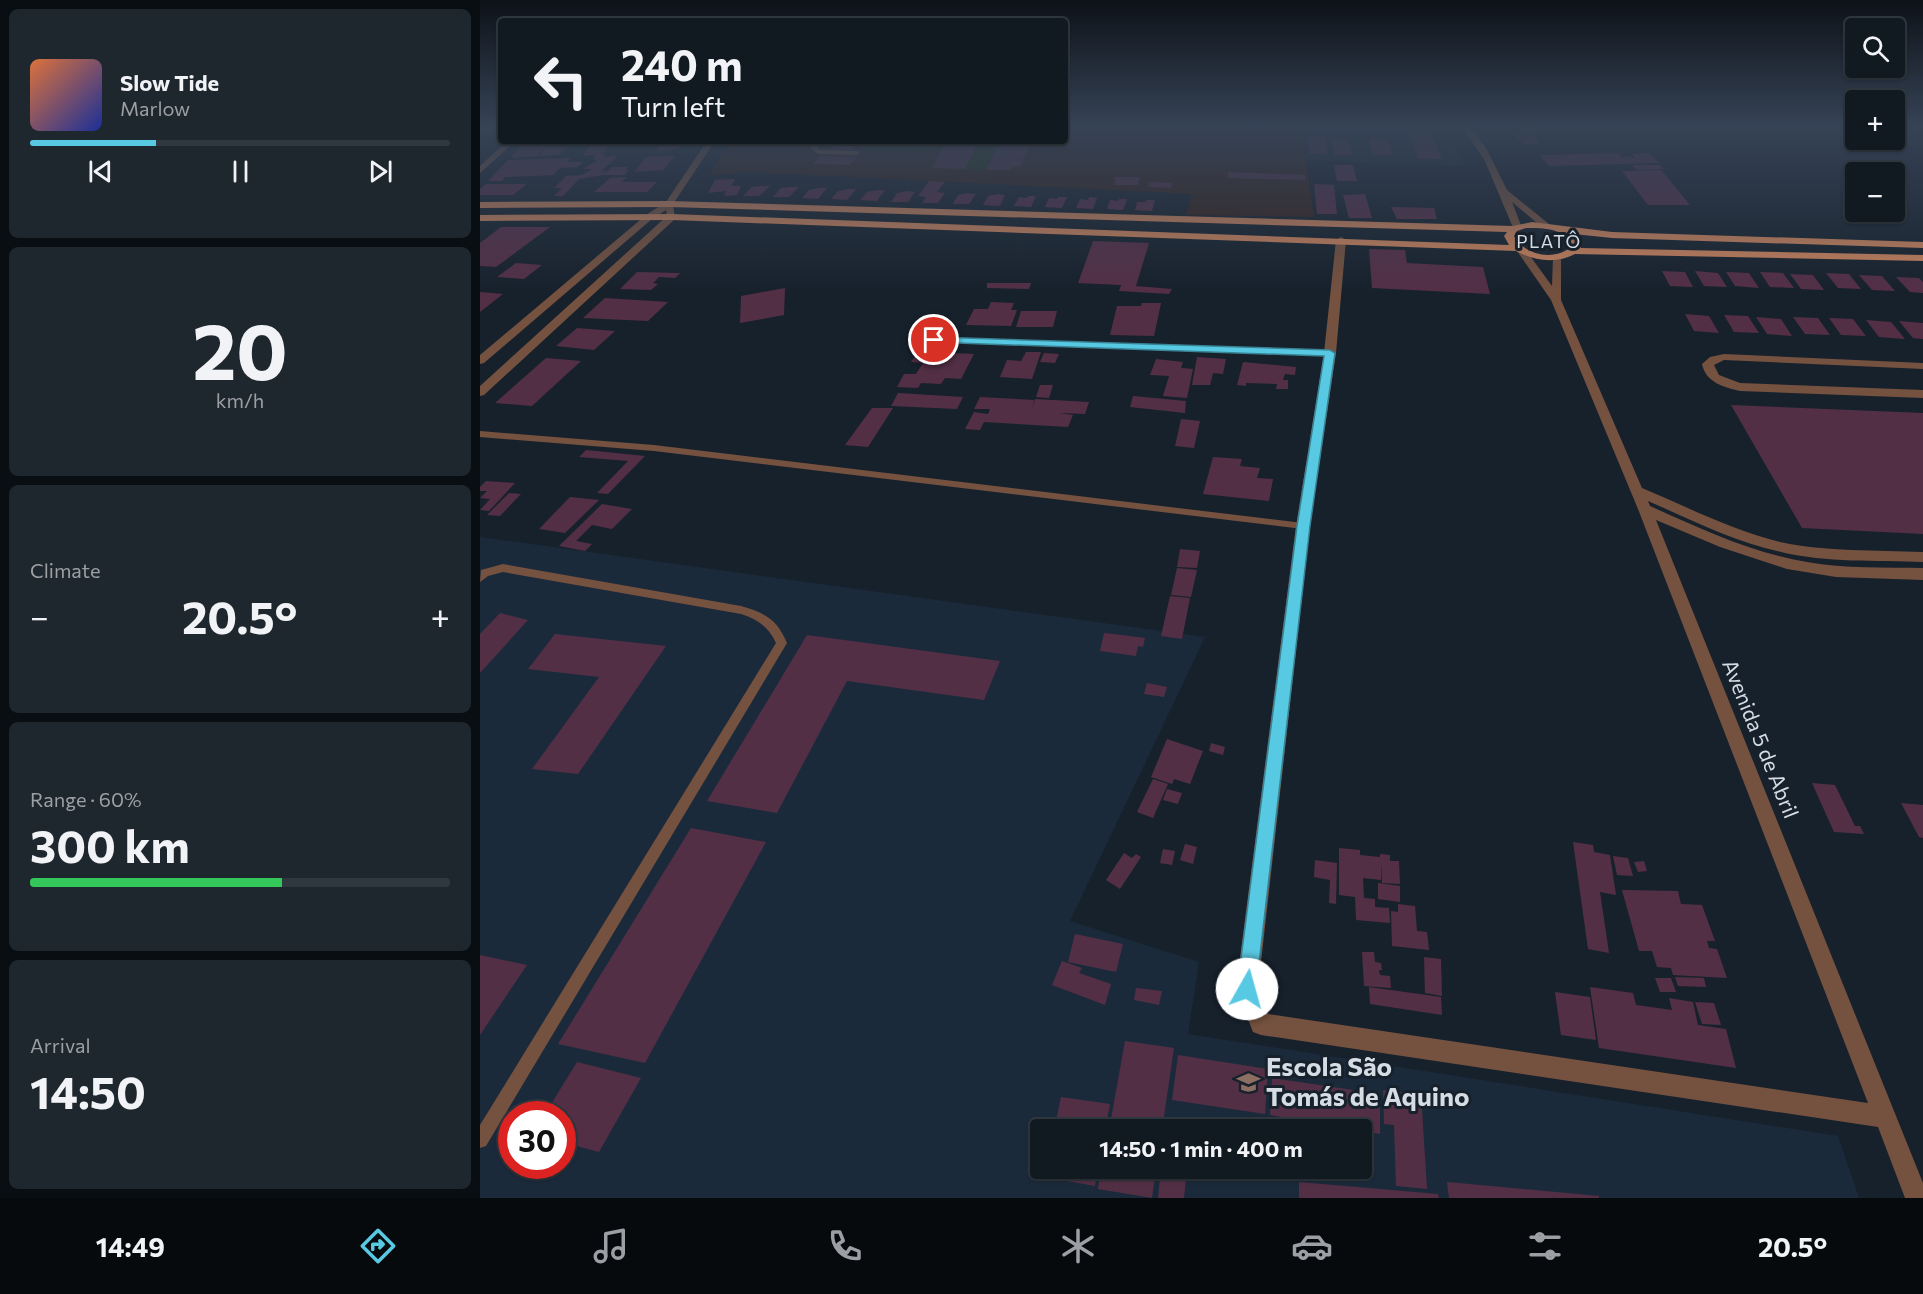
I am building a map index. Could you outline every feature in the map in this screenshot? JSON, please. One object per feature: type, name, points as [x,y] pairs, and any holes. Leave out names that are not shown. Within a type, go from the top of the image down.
[{"type":"main road","points":[[480,205],[669,204],[1273,224],[1516,229]]},
{"type":"main road","points":[[480,218],[648,217],[1341,240],[1520,250],[1540,256],[1558,257],[1575,251],[1923,258]]},
{"type":"main road","points":[[1273,224],[1274,239]]},
{"type":"main road","points":[[1520,250],[1509,236],[1516,229],[1525,225],[1612,235],[1923,245]]},
{"type":"main road","points":[[1562,231],[1574,238],[1577,247],[1575,251]]},
{"type":"street","points":[[480,361],[648,217],[669,204],[684,181]]},
{"type":"street","points":[[1498,181],[1516,229]]},
{"type":"street","points":[[1503,190],[1546,226]]},
{"type":"street","points":[[480,392],[672,218],[669,204]]},
{"type":"street","points":[[1341,240],[1330,353],[1304,526],[1247,989],[1261,1024],[1885,1117]]},
{"type":"street","name":"Avenida 5 de Abril","points":[[1520,250],[1556,300],[1645,509],[1917,1198]]},
{"type":"street","name":"Avenida 5 de Abril","points":[[1556,300],[1558,257]]},
{"type":"street","points":[[1923,366],[1724,357],[1714,359],[1708,364],[1708,370],[1713,376],[1726,384],[1740,387],[1923,394]]},
{"type":"street","points":[[1636,490],[1711,522],[1777,546],[1804,551],[1923,557]]},
{"type":"street","points":[[1645,509],[1702,535],[1778,562],[1811,568],[1923,574]]},
{"type":"lane","points":[[918,340],[1330,353]]},
{"type":"lane","points":[[480,434],[654,448],[1304,526]]},
{"type":"lane","points":[[480,578],[485,573],[502,568],[741,610],[763,617],[777,629],[782,643],[480,1140]]},
{"type":"shaded area","points":[[928,181],[1309,181],[1314,217],[1186,215],[1192,194]]},
{"type":"shaded area","points":[[480,537],[1205,637],[1070,921],[1199,962],[1188,1034],[1838,1136],[1859,1198],[480,1198]]},
{"type":"building","points":[[561,181],[577,181],[563,196],[554,196],[562,188],[554,188]]},
{"type":"building","points":[[607,181],[657,182],[647,192],[594,192]]},
{"type":"building","points":[[715,181],[734,181],[731,186],[741,186],[737,195],[724,196],[726,191],[708,193]]},
{"type":"building","points":[[929,181],[945,182],[937,192],[945,193],[938,203],[922,203],[926,197],[918,196]]},
{"type":"building","points":[[1115,181],[1139,181],[1138,185],[1114,185]]},
{"type":"building","points":[[1630,181],[1670,181],[1690,205],[1648,205]]},
{"type":"building","points":[[1149,182],[1172,183],[1171,188],[1148,187]]},
{"type":"building","points":[[486,184],[527,184],[513,195],[480,195],[480,189]]},
{"type":"building","points":[[1314,184],[1334,185],[1337,214],[1317,214]]},
{"type":"building","points":[[770,186],[759,196],[743,196],[752,187]]},
{"type":"building","points":[[799,187],[789,197],[773,197],[781,188]]},
{"type":"building","points":[[827,188],[818,199],[802,198],[809,190]]},
{"type":"building","points":[[856,189],[847,200],[831,199],[838,191]]},
{"type":"building","points":[[885,190],[877,201],[860,200],[867,192]]},
{"type":"building","points":[[915,192],[908,202],[891,202],[897,193]]},
{"type":"building","points":[[976,194],[969,204],[953,204],[958,195]]},
{"type":"building","points":[[1365,194],[1372,218],[1349,218],[1343,195]]},
{"type":"building","points":[[1005,195],[1000,206],[983,205],[988,196]]},
{"type":"building","points":[[1036,196],[1031,207],[1014,206],[1019,197],[1027,198]]},
{"type":"building","points":[[1067,197],[1062,208],[1045,207],[1049,198],[1057,199]]},
{"type":"building","points":[[1089,197],[1097,198],[1093,209],[1076,208],[1080,199],[1088,200]]},
{"type":"building","points":[[1127,199],[1123,210],[1107,209],[1110,200],[1118,201]]},
{"type":"building","points":[[1146,200],[1155,200],[1152,211],[1135,210],[1137,202],[1146,202]]},
{"type":"building","points":[[1391,207],[1434,208],[1437,219],[1397,219]]},
{"type":"building","points":[[501,227],[550,227],[496,267],[480,266],[480,243]]},
{"type":"building","points":[[1093,241],[1149,243],[1136,286],[1172,289],[1169,294],[1119,291],[1121,285],[1078,283]]},
{"type":"building","points":[[1369,249],[1405,250],[1407,263],[1483,267],[1490,294],[1372,288]]},
{"type":"building","points":[[516,263],[542,265],[524,279],[497,277]]},
{"type":"building","points":[[1662,271],[1685,272],[1693,287],[1670,286]]},
{"type":"building","points":[[1695,271],[1718,273],[1727,287],[1704,286]]},
{"type":"building","points":[[637,272],[680,273],[675,278],[659,277],[653,283],[658,284],[651,290],[620,289]]},
{"type":"building","points":[[1726,272],[1749,273],[1759,288],[1735,286]]},
{"type":"building","points":[[1760,272],[1783,273],[1794,288],[1770,287]]},
{"type":"building","points":[[1826,273],[1849,274],[1861,289],[1838,288]]},
{"type":"building","points":[[1790,274],[1813,275],[1824,290],[1801,289]]},
{"type":"building","points":[[1859,275],[1882,276],[1895,291],[1872,290]]},
{"type":"building","points":[[1896,277],[1919,278],[1923,282],[1923,293],[1910,292]]},
{"type":"building","points":[[987,283],[1031,283],[1029,289],[987,288]]},
{"type":"building","points":[[785,288],[784,315],[740,323],[741,296]]},
{"type":"building","points":[[480,292],[503,294],[480,312]]},
{"type":"building","points":[[605,298],[668,302],[648,321],[583,318]]},
{"type":"building","points":[[991,302],[1014,303],[1011,310],[1017,310],[1011,326],[966,325],[974,309],[988,309]]},
{"type":"building","points":[[1142,303],[1161,303],[1154,336],[1110,335],[1117,306],[1141,306]]},
{"type":"building","points":[[1021,311],[1057,311],[1053,327],[1016,327]]},
{"type":"building","points":[[1685,314],[1709,316],[1719,333],[1694,331]]},
{"type":"building","points":[[1724,315],[1748,316],[1759,333],[1734,332]]},
{"type":"building","points":[[1756,317],[1781,319],[1792,336],[1767,334]]},
{"type":"building","points":[[1793,317],[1818,318],[1830,335],[1805,334]]},
{"type":"building","points":[[1829,318],[1853,319],[1866,336],[1841,335]]},
{"type":"building","points":[[1866,320],[1891,322],[1905,339],[1879,337]]},
{"type":"building","points":[[1899,321],[1923,323],[1923,339],[1913,338]]},
{"type":"building","points":[[577,328],[615,331],[594,350],[556,346]]},
{"type":"building","points":[[920,347],[953,349],[952,353],[974,354],[961,379],[945,378],[941,384],[921,383],[918,388],[897,387],[904,374],[916,374],[923,363],[911,362]]},
{"type":"building","points":[[1026,352],[1041,352],[1032,379],[1000,377],[1007,360],[1021,361]]},
{"type":"building","points":[[1044,353],[1059,354],[1055,363],[1040,362]]},
{"type":"building","points":[[1197,357],[1226,359],[1223,374],[1213,373],[1210,385],[1192,385]]},
{"type":"building","points":[[546,358],[581,361],[532,406],[495,403]]},
{"type":"building","points":[[1156,359],[1183,362],[1181,368],[1193,369],[1187,398],[1163,396],[1169,376],[1150,375]]},
{"type":"building","points":[[1243,362],[1296,367],[1295,375],[1285,374],[1283,380],[1288,380],[1288,389],[1276,389],[1277,384],[1237,385]]},
{"type":"building","points":[[1040,385],[1053,385],[1049,398],[1036,397]]},
{"type":"building","points":[[898,393],[963,397],[957,409],[891,406]]},
{"type":"building","points":[[1133,396],[1186,401],[1185,413],[1130,407]]},
{"type":"building","points":[[980,397],[1034,400],[1032,409],[1035,399],[1089,402],[1085,414],[1059,413],[1073,415],[1068,427],[984,422],[980,430],[965,429],[974,412],[988,414],[990,409],[974,409]]},
{"type":"building","points":[[1731,405],[1923,413],[1923,534],[1802,528]]},
{"type":"building","points":[[872,408],[893,408],[868,447],[845,445]]},
{"type":"building","points":[[1181,419],[1200,421],[1194,448],[1175,446]]},
{"type":"building","points":[[586,450],[645,456],[608,494],[597,493],[628,461],[579,457]]},
{"type":"building","points":[[1213,457],[1242,459],[1240,466],[1260,468],[1257,478],[1273,479],[1269,501],[1203,494]]},
{"type":"building","points":[[486,481],[515,483],[489,511],[480,510],[490,499],[480,498],[487,491],[480,491],[480,487]]},
{"type":"building","points":[[509,493],[521,494],[500,516],[487,515]]},
{"type":"building","points":[[570,497],[599,500],[565,533],[539,529]]},
{"type":"building","points":[[602,504],[632,509],[612,529],[592,525],[576,541],[592,544],[585,551],[559,546]]},
{"type":"building","points":[[1180,549],[1200,551],[1197,568],[1177,567]]},
{"type":"building","points":[[1177,568],[1197,570],[1191,597],[1171,595]]},
{"type":"building","points":[[1170,596],[1190,598],[1182,639],[1161,636]]},
{"type":"building","points":[[500,613],[528,620],[480,673],[480,634]]},
{"type":"building","points":[[1104,633],[1145,638],[1143,647],[1138,646],[1136,656],[1100,651]]},
{"type":"building","points":[[555,634],[666,646],[578,774],[532,769],[599,677],[528,669]]},
{"type":"building","points":[[807,635],[1000,661],[984,700],[847,681],[777,813],[707,801]]},
{"type":"building","points":[[1147,683],[1167,687],[1164,697],[1144,694]]},
{"type":"building","points":[[1167,739],[1203,751],[1190,784],[1174,779],[1172,784],[1151,777]]},
{"type":"building","points":[[1211,743],[1225,747],[1223,755],[1209,751]]},
{"type":"building","points":[[1153,779],[1168,784],[1153,818],[1137,812]]},
{"type":"building","points":[[1812,783],[1835,785],[1855,826],[1860,826],[1864,834],[1834,832]]},
{"type":"building","points":[[1167,789],[1182,793],[1178,804],[1163,800]]},
{"type":"building","points":[[1901,803],[1923,805],[1923,838],[1919,837]]},
{"type":"building","points":[[691,828],[766,842],[645,1063],[558,1044]]},
{"type":"building","points":[[1573,842],[1593,845],[1594,852],[1610,855],[1616,895],[1600,892],[1609,953],[1588,949]]},
{"type":"building","points":[[1185,844],[1197,847],[1193,864],[1180,860]]},
{"type":"building","points":[[1339,848],[1360,850],[1360,855],[1380,857],[1380,854],[1390,855],[1390,861],[1399,861],[1400,884],[1382,883],[1381,862],[1381,880],[1363,878],[1364,898],[1375,899],[1375,907],[1389,908],[1390,923],[1356,920],[1355,897],[1339,895]]},
{"type":"building","points":[[1163,849],[1175,851],[1172,865],[1160,863]]},
{"type":"building","points":[[1124,853],[1132,858],[1136,854],[1141,857],[1120,889],[1106,880]]},
{"type":"building","points":[[1613,856],[1628,858],[1633,876],[1617,875]]},
{"type":"building","points":[[1315,860],[1337,863],[1336,904],[1329,903],[1330,880],[1314,877]]},
{"type":"building","points":[[1644,861],[1647,871],[1638,872],[1634,862]]},
{"type":"building","points":[[1378,883],[1400,886],[1400,902],[1378,899]]},
{"type":"building","points":[[1622,890],[1678,891],[1681,904],[1702,905],[1715,941],[1707,941],[1709,948],[1717,949],[1727,978],[1673,975],[1671,968],[1657,967],[1652,951],[1639,951]]},
{"type":"building","points":[[1398,904],[1415,906],[1417,931],[1427,932],[1429,950],[1392,946],[1391,911],[1398,912]]},
{"type":"building","points":[[1075,934],[1123,944],[1116,972],[1068,962]]},
{"type":"building","points":[[1362,952],[1374,952],[1375,962],[1381,963],[1380,975],[1390,976],[1391,988],[1364,986]]},
{"type":"building","points":[[480,955],[527,965],[480,1035]]},
{"type":"building","points":[[1424,957],[1441,959],[1442,996],[1425,993]]},
{"type":"building","points":[[1062,961],[1082,968],[1079,973],[1111,984],[1105,1005],[1052,985]]},
{"type":"building","points":[[1675,977],[1704,978],[1706,987],[1678,986]]},
{"type":"building","points":[[1655,978],[1671,978],[1676,992],[1660,992]]},
{"type":"building","points":[[1369,987],[1441,997],[1442,1015],[1370,1004]]},
{"type":"building","points":[[1590,987],[1633,993],[1636,1005],[1672,1010],[1669,998],[1693,1002],[1698,1025],[1726,1029],[1736,1068],[1599,1048]]},
{"type":"building","points":[[1136,988],[1162,991],[1159,1005],[1134,1000]]},
{"type":"building","points":[[1555,992],[1590,997],[1596,1040],[1561,1035]]},
{"type":"building","points":[[1695,1002],[1714,1003],[1721,1025],[1702,1024]]},
{"type":"building","points":[[1125,1041],[1174,1048],[1164,1119],[1111,1119]]},
{"type":"building","points":[[1178,1055],[1268,1069],[1265,1114],[1172,1100]]},
{"type":"building","points":[[577,1062],[641,1078],[599,1152],[576,1146],[576,1101],[553,1101]]},
{"type":"building","points":[[1272,1078],[1380,1094],[1380,1134],[1372,1133],[1372,1119],[1293,1119],[1270,1115]]},
{"type":"building","points":[[1383,1090],[1421,1094],[1427,1189],[1396,1186],[1394,1125],[1384,1124]]},
{"type":"building","points":[[1061,1097],[1110,1104],[1107,1119],[1056,1119]]},
{"type":"building","points":[[1055,1179],[1096,1179],[1095,1186]]},
{"type":"building","points":[[1099,1179],[1155,1179],[1152,1198],[1098,1189]]},
{"type":"building","points":[[1160,1179],[1186,1179],[1184,1198],[1158,1198]]},
{"type":"building","points":[[1299,1182],[1438,1194],[1439,1198],[1299,1198]]},
{"type":"building","points":[[1447,1182],[1599,1196],[1599,1198],[1449,1198]]},
{"type":"place","name":"Escola São Tomás de Aquino","points":[[1248,1082]]},
{"type":"district","name":"PLATÔ","points":[[1549,242]]},
{"type":"route","points":[[934,340],[1330,353],[1304,526],[1247,989]]}]
